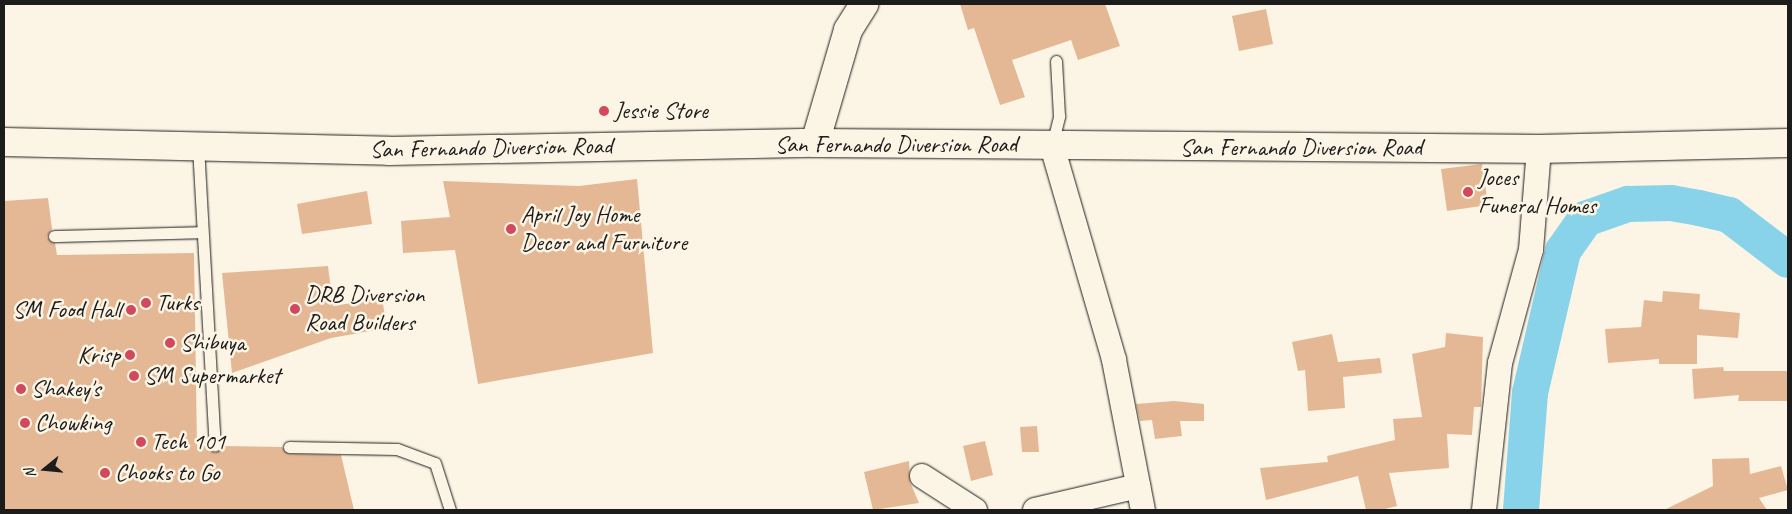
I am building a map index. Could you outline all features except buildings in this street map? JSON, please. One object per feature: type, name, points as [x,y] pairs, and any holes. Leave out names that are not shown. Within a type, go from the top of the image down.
[{"type":"main road","points":[[815,143],[848,30],[864,4]]},
{"type":"main road","name":"San Fernando Diversion Road","points":[[4,142],[390,151],[815,143],[1539,149],[1788,143]]},
{"type":"street","points":[[1052,146],[1114,360],[1143,510]]},
{"type":"street","points":[[1484,510],[1500,364],[1531,250],[1539,149]]},
{"type":"street","points":[[922,476],[975,510]]},
{"type":"street","points":[[1035,510],[1138,486]]},
{"type":"lane","points":[[1052,146],[1059,116],[1056,61]]},
{"type":"lane","points":[[198,146],[215,446]]},
{"type":"lane","points":[[54,236],[202,232]]},
{"type":"lane","points":[[289,447],[397,448],[435,462],[450,510]]},
{"type":"waterway","points":[[1521,510],[1530,393],[1563,251],[1585,219],[1628,204],[1671,203],[1699,208],[1729,215],[1788,260]]},
{"type":"place","name":"Jessie Store","points":[[604,111]]},
{"type":"place","name":"Joces Funeral Homes","points":[[1468,192]]},
{"type":"place","name":"April Joy Home Decor and Furniture","points":[[511,229]]},
{"type":"place","name":"Turks","points":[[146,303]]},
{"type":"place","name":"DRB Diversion Road Builders","points":[[295,309]]},
{"type":"place","name":"SM Food Hall","points":[[131,310]]},
{"type":"place","name":"Shibuya","points":[[170,343]]},
{"type":"place","name":"Krisp","points":[[130,355]]},
{"type":"place","name":"SM Supermarket","points":[[134,376]]},
{"type":"place","name":"Shakey's","points":[[21,389]]},
{"type":"place","name":"Chowking","points":[[25,423]]},
{"type":"place","name":"Tech 101","points":[[141,442]]},
{"type":"place","name":"Chooks to Go","points":[[105,473]]}]
